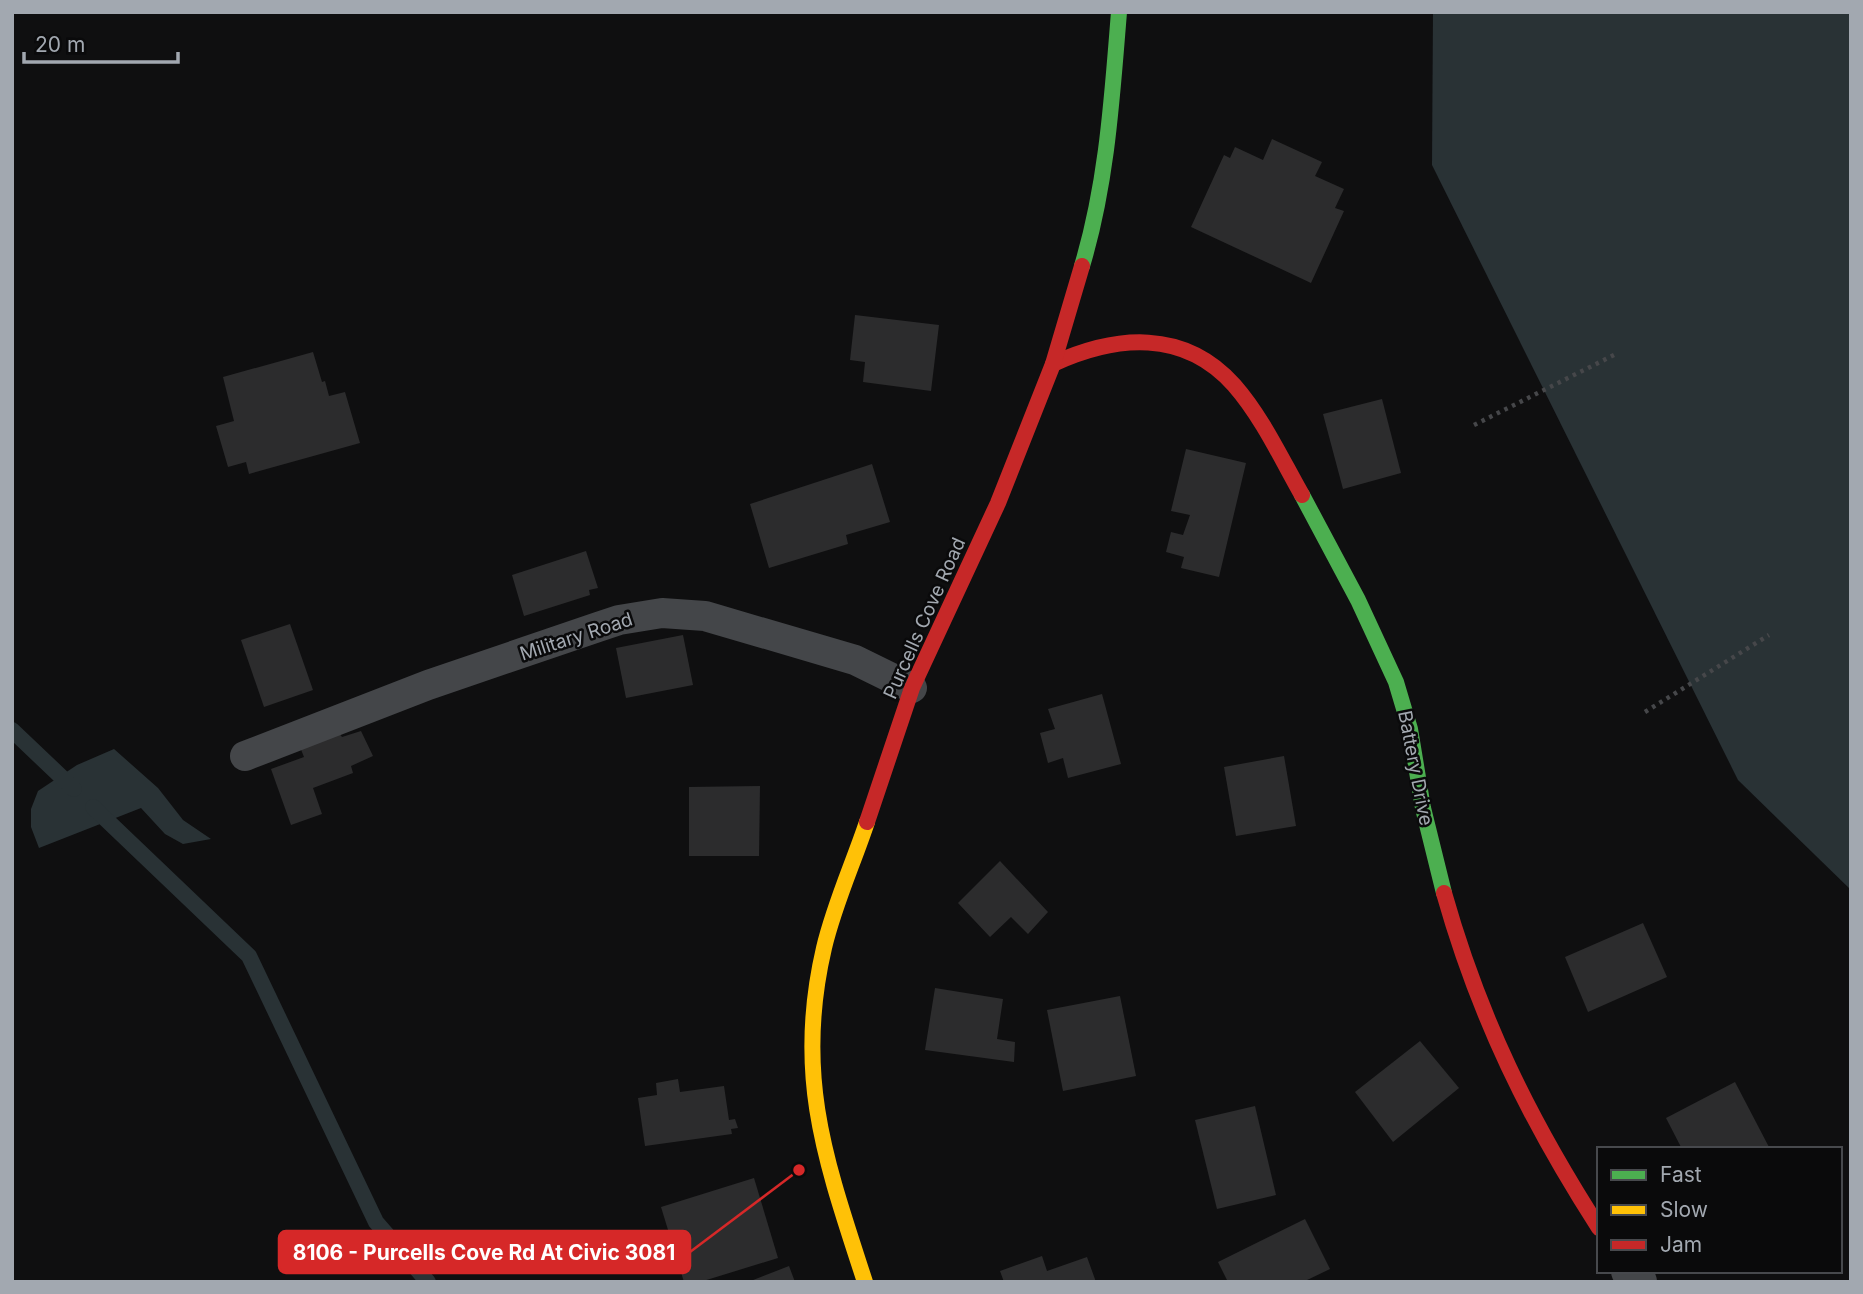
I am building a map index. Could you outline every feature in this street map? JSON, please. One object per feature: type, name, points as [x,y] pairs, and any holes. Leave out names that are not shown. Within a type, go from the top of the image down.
[{"type":"main road","name":"Purcells Cove Road","points":[[865,1282],[821,1142],[812,1077],[811,1033],[815,989],[824,946],[912,688],[999,503],[1053,364],[1095,223],[1110,125],[1119,12]]},
{"type":"main road","name":"Battery Drive","points":[[1053,364],[1081,350],[1124,340],[1175,346],[1214,367],[1234,383],[1259,422],[1316,519],[1392,670],[1412,735],[1435,863],[1469,974],[1489,1028],[1540,1132],[1597,1225]]},
{"type":"lane","name":"Military Road","points":[[245,756],[428,685],[608,623],[651,614],[684,613],[727,620],[855,660],[912,688]]},
{"type":"path","points":[[1474,425],[1616,354]]},
{"type":"path","points":[[1645,712],[1769,635]]},
{"type":"shaded area","points":[[1433,12],[1851,12],[1851,890],[1738,780],[1432,165]]},
{"type":"shaded area","points":[[114,749],[158,788],[183,820],[211,839],[183,844],[165,834],[141,808],[39,848],[31,827],[31,809],[38,791],[77,765]]},
{"type":"building","points":[[1272,139],[1322,162],[1315,176],[1344,189],[1335,208],[1344,211],[1311,283],[1191,227],[1224,155],[1230,158],[1235,147],[1263,160]]},
{"type":"building","points":[[855,315],[939,325],[931,391],[863,382],[865,362],[850,360]]},
{"type":"building","points":[[313,352],[329,396],[345,392],[360,443],[249,474],[246,462],[228,467],[216,426],[234,421],[223,377]]},
{"type":"building","points":[[1382,399],[1401,473],[1343,489],[1323,414]]},
{"type":"building","points":[[1186,449],[1246,463],[1219,577],[1181,568],[1184,557],[1166,552],[1171,532],[1183,535],[1190,515],[1171,511]]},
{"type":"building","points":[[872,464],[890,522],[846,535],[848,544],[769,568],[750,504]]},
{"type":"building","points":[[586,551],[598,588],[589,590],[590,595],[524,616],[512,575]]},
{"type":"building","points":[[290,624],[313,690],[264,707],[241,640]]},
{"type":"building","points":[[683,635],[693,685],[626,698],[616,648]]},
{"type":"building","points":[[1102,694],[1121,764],[1068,778],[1063,758],[1048,763],[1040,733],[1055,729],[1048,709]]},
{"type":"building","points":[[361,731],[373,756],[351,766],[353,773],[313,788],[322,814],[291,825],[271,769],[304,757],[300,747],[339,733],[342,737]]},
{"type":"building","points":[[1284,756],[1296,826],[1236,836],[1224,767]]},
{"type":"building","points":[[760,786],[759,856],[689,856],[689,787]]},
{"type":"building","points":[[1000,861],[1048,912],[1028,934],[1011,917],[990,937],[958,903]]},
{"type":"building","points":[[1643,923],[1667,977],[1588,1012],[1565,957]]},
{"type":"building","points":[[935,988],[1003,999],[997,1039],[1015,1042],[1014,1062],[925,1050]]},
{"type":"building","points":[[1120,996],[1136,1076],[1063,1091],[1047,1010]]},
{"type":"building","points":[[1420,1041],[1459,1088],[1393,1142],[1355,1092]]},
{"type":"building","points":[[678,1079],[680,1092],[724,1086],[729,1120],[735,1119],[738,1128],[731,1129],[732,1134],[645,1146],[638,1098],[657,1095],[656,1083]]},
{"type":"building","points":[[1735,1082],[1769,1147],[1681,1147],[1666,1118]]},
{"type":"building","points":[[1255,1106],[1276,1195],[1217,1209],[1195,1120]]},
{"type":"building","points":[[754,1178],[778,1258],[700,1282],[684,1282],[661,1207]]},
{"type":"building","points":[[1305,1219],[1330,1269],[1303,1282],[1228,1282],[1218,1262]]},
{"type":"building","points":[[1042,1256],[1047,1271],[1087,1257],[1096,1282],[1004,1282],[1000,1271]]},
{"type":"building","points":[[789,1266],[795,1282],[748,1282]]},
{"type":"waterway","points":[[12,730],[74,789]]},
{"type":"waterway","points":[[93,807],[249,956],[376,1222],[428,1282]]},
{"type":"traffic: fast","points":[[1082,266],[1103,172],[1119,12]]},
{"type":"traffic: fast","points":[[1302,495],[1358,600],[1396,682],[1410,729],[1423,808],[1444,893]]},
{"type":"traffic: slow","points":[[865,1282],[827,1157],[819,1118],[812,1037],[816,994],[828,932],[867,822]]},
{"type":"traffic: jam","points":[[867,822],[912,688],[998,503],[1053,364],[1082,266]]},
{"type":"traffic: jam","points":[[1053,364],[1077,354],[1125,343],[1171,346],[1193,354],[1214,367],[1244,397],[1271,438],[1302,495]]},
{"type":"traffic: jam","points":[[1444,893],[1473,982],[1508,1066],[1550,1147],[1597,1225]]},
{"type":"place","name":"8106 - Purcells Cove Rd At Civic 3081","points":[[799,1170]]}]
